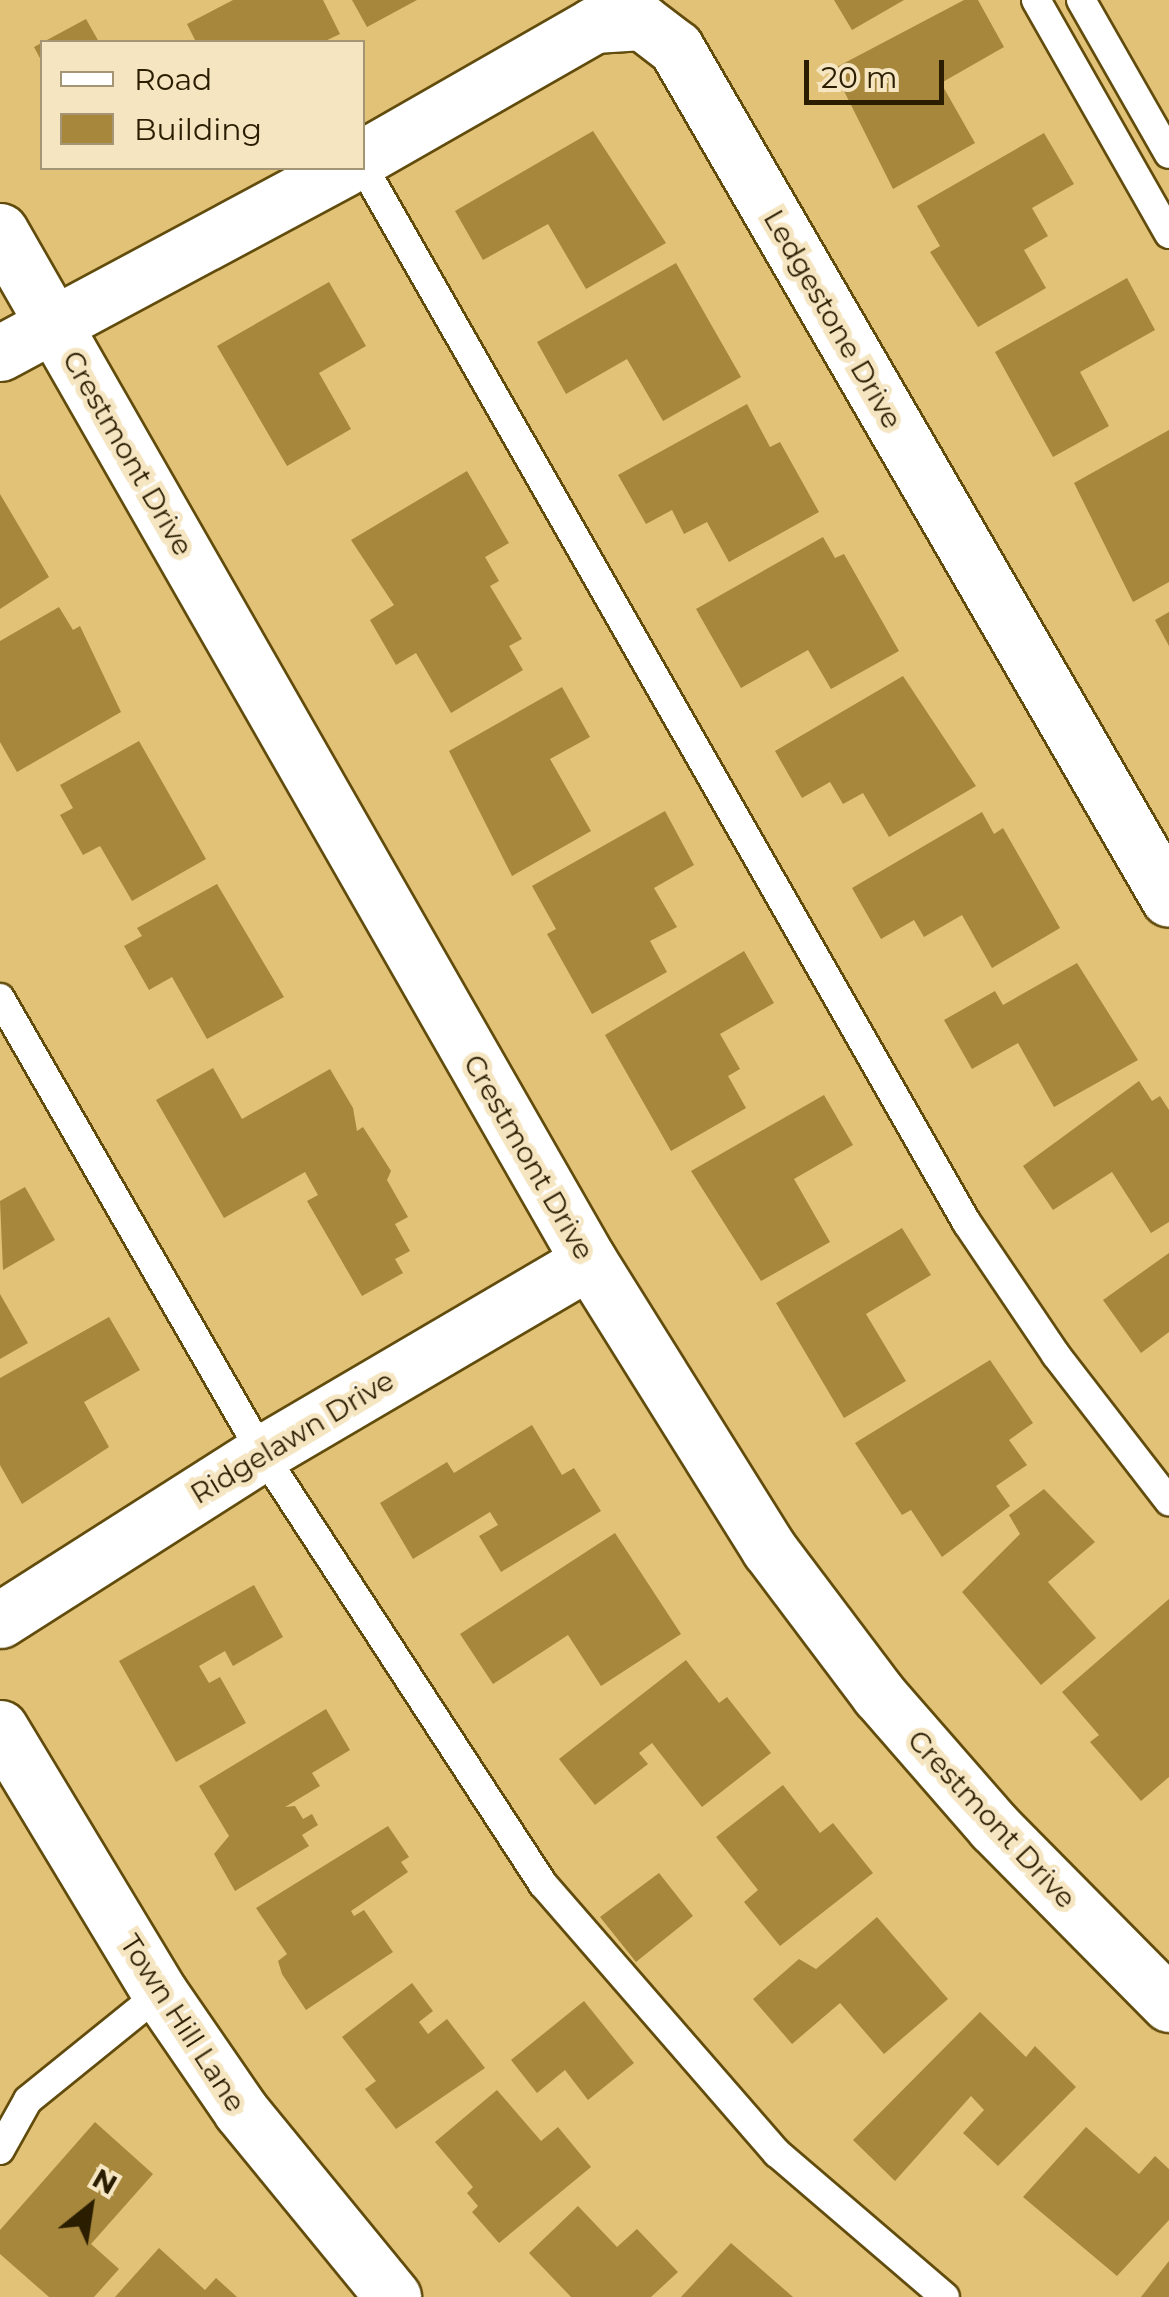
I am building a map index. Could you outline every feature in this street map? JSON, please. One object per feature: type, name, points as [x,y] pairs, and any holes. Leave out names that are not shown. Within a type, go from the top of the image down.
[{"type":"street","name":"Ledgestone Drive","points":[[365,159],[594,25],[642,22],[676,48],[1169,899]]},
{"type":"street","points":[[0,353],[52,320],[340,170]]},
{"type":"street","name":"Crestmont Drive","points":[[0,231],[589,1261],[769,1549],[879,1695],[994,1827],[1169,2004]]},
{"type":"street","name":"Ridgelawn Drive","points":[[0,1620],[262,1454],[589,1261]]},
{"type":"street","name":"Town Hill Lane","points":[[0,1728],[160,1993],[241,2112],[394,2297]]},
{"type":"lane","points":[[1036,0],[1169,234]]},
{"type":"lane","points":[[1081,0],[1169,154]]},
{"type":"lane","points":[[365,166],[966,1224],[1056,1354],[1169,1501]]},
{"type":"lane","points":[[0,998],[262,1454],[544,1884],[777,2154],[945,2297]]},
{"type":"lane","points":[[0,2150],[28,2100],[160,1993]]},
{"type":"building","points":[[233,0],[323,0],[340,34],[327,40],[195,40],[187,24]]},
{"type":"building","points":[[352,0],[417,0],[367,27]]},
{"type":"building","points":[[834,0],[904,0],[852,30]]},
{"type":"building","points":[[964,0],[978,0],[1004,47],[941,83],[975,143],[893,189],[833,69]]},
{"type":"building","points":[[86,19],[98,40],[47,40]]},
{"type":"building","points":[[593,131],[666,243],[586,289],[548,224],[483,260],[455,211]]},
{"type":"building","points":[[1044,133],[1074,184],[1032,208],[1048,236],[1024,250],[1046,288],[978,327],[930,252],[940,246],[917,206]]},
{"type":"building","points":[[676,263],[741,377],[663,421],[627,359],[566,394],[537,342]]},
{"type":"building","points":[[1127,278],[1155,330],[1080,372],[1109,426],[1053,457],[995,352]]},
{"type":"building","points":[[329,282],[366,346],[319,373],[351,429],[287,466],[217,346]]},
{"type":"building","points":[[747,404],[770,447],[780,442],[819,512],[729,562],[707,522],[684,534],[672,510],[646,524],[618,475]]},
{"type":"building","points":[[1169,430],[1169,582],[1133,602],[1074,483]]},
{"type":"building","points":[[467,471],[509,543],[485,557],[499,581],[490,586],[522,639],[509,646],[523,670],[451,713],[416,653],[396,665],[370,620],[394,605],[351,540]]},
{"type":"building","points":[[0,494],[49,577],[0,609]]},
{"type":"building","points":[[823,537],[835,558],[844,554],[899,651],[831,689],[808,650],[741,688],[696,609]]},
{"type":"building","points":[[59,607],[73,630],[80,626],[121,712],[17,772],[0,742],[0,641]]},
{"type":"building","points":[[1169,612],[1169,646],[1155,620]]},
{"type":"building","points":[[903,676],[976,786],[889,837],[863,793],[843,804],[830,782],[802,798],[775,751]]},
{"type":"building","points":[[562,687],[590,737],[550,759],[591,831],[512,876],[449,751]]},
{"type":"building","points":[[139,741],[206,859],[132,901],[100,846],[83,855],[60,815],[73,808],[60,785]]},
{"type":"building","points":[[665,811],[694,865],[654,888],[677,927],[650,941],[667,972],[592,1014],[547,934],[556,929],[532,886]]},
{"type":"building","points":[[982,812],[994,834],[1003,828],[1060,928],[992,968],[962,915],[924,937],[914,920],[881,939],[852,888]]},
{"type":"building","points":[[217,884],[284,997],[207,1039],[172,977],[149,990],[124,946],[142,936],[137,928]]},
{"type":"building","points":[[744,951],[774,1003],[720,1034],[740,1069],[728,1076],[746,1108],[671,1151],[605,1035]]},
{"type":"building","points":[[1077,963],[1138,1060],[1054,1107],[1018,1043],[972,1069],[944,1020],[995,991],[1003,1005]]},
{"type":"building","points":[[213,1068],[242,1119],[330,1069],[353,1108],[357,1131],[363,1127],[391,1171],[387,1180],[408,1217],[395,1224],[410,1251],[395,1259],[403,1273],[362,1296],[307,1201],[318,1195],[305,1172],[224,1218],[156,1100]]},
{"type":"building","points":[[1139,1081],[1152,1101],[1160,1096],[1169,1110],[1169,1222],[1151,1233],[1112,1172],[1053,1210],[1023,1166]]},
{"type":"building","points":[[824,1095],[853,1145],[794,1179],[830,1242],[761,1281],[691,1171]]},
{"type":"building","points":[[25,1187],[55,1240],[3,1270],[0,1201]]},
{"type":"building","points":[[902,1228],[931,1275],[866,1314],[906,1381],[844,1418],[776,1303]]},
{"type":"building","points":[[1169,1253],[1169,1332],[1141,1353],[1103,1300]]},
{"type":"building","points":[[0,1294],[28,1343],[0,1359]]},
{"type":"building","points":[[109,1317],[140,1370],[84,1402],[109,1447],[22,1504],[0,1465],[0,1378]]},
{"type":"building","points":[[990,1360],[1033,1423],[1009,1440],[1027,1465],[996,1486],[1010,1506],[942,1557],[911,1510],[902,1515],[855,1443]]},
{"type":"building","points":[[532,1425],[562,1475],[574,1468],[601,1511],[501,1572],[479,1536],[498,1525],[490,1512],[413,1559],[380,1503],[447,1462],[454,1473]]},
{"type":"building","points":[[1044,1489],[1095,1542],[1048,1582],[1096,1638],[1041,1685],[962,1592],[1020,1534],[1009,1515]]},
{"type":"building","points":[[615,1533],[681,1634],[601,1686],[568,1635],[493,1684],[460,1634]]},
{"type":"building","points":[[254,1585],[283,1637],[233,1666],[225,1651],[199,1666],[209,1683],[220,1677],[246,1723],[176,1762],[119,1661]]},
{"type":"building","points":[[1169,1599],[1169,1777],[1141,1801],[1090,1742],[1099,1735],[1062,1692]]},
{"type":"building","points":[[686,1660],[719,1703],[727,1697],[771,1753],[702,1807],[652,1743],[639,1753],[648,1764],[595,1805],[559,1759]]},
{"type":"building","points":[[326,1709],[350,1750],[312,1773],[320,1786],[285,1807],[295,1806],[303,1819],[312,1814],[318,1825],[302,1835],[309,1846],[235,1891],[214,1854],[229,1836],[199,1786]]},
{"type":"building","points":[[783,1785],[820,1833],[833,1823],[873,1873],[780,1946],[744,1902],[758,1890],[716,1837]]},
{"type":"building","points":[[388,1826],[409,1857],[401,1862],[408,1872],[351,1911],[354,1916],[364,1910],[393,1952],[306,2010],[282,1974],[278,1961],[287,1954],[256,1908]]},
{"type":"building","points":[[659,1873],[693,1916],[636,1962],[600,1917]]},
{"type":"building","points":[[877,1917],[948,1999],[884,2054],[840,2003],[792,2044],[753,1999],[799,1959],[816,1969]]},
{"type":"building","points":[[412,1983],[433,2011],[419,2022],[428,2034],[447,2019],[485,2068],[396,2129],[365,2089],[376,2081],[342,2037]]},
{"type":"building","points":[[584,2001],[634,2063],[588,2100],[565,2070],[537,2093],[511,2060]]},
{"type":"building","points":[[980,2012],[1026,2057],[1035,2046],[1076,2087],[998,2166],[963,2133],[984,2110],[971,2096],[895,2181],[853,2140]]},
{"type":"building","points":[[497,2090],[541,2141],[558,2127],[591,2167],[499,2243],[472,2212],[478,2206],[467,2193],[473,2187],[435,2142]]},
{"type":"building","points":[[95,2122],[153,2174],[91,2244],[119,2269],[94,2297],[49,2297],[0,2254],[0,2230]]},
{"type":"building","points":[[1086,2127],[1139,2174],[1155,2156],[1169,2169],[1169,2220],[1117,2276],[1023,2197]]},
{"type":"building","points":[[578,2206],[617,2247],[637,2229],[678,2272],[651,2297],[571,2297],[529,2253]]},
{"type":"building","points":[[731,2243],[793,2297],[681,2297]]},
{"type":"building","points":[[159,2248],[205,2290],[216,2278],[237,2297],[115,2297]]},
{"type":"building","points":[[1169,2261],[1169,2297],[1141,2297]]}]
